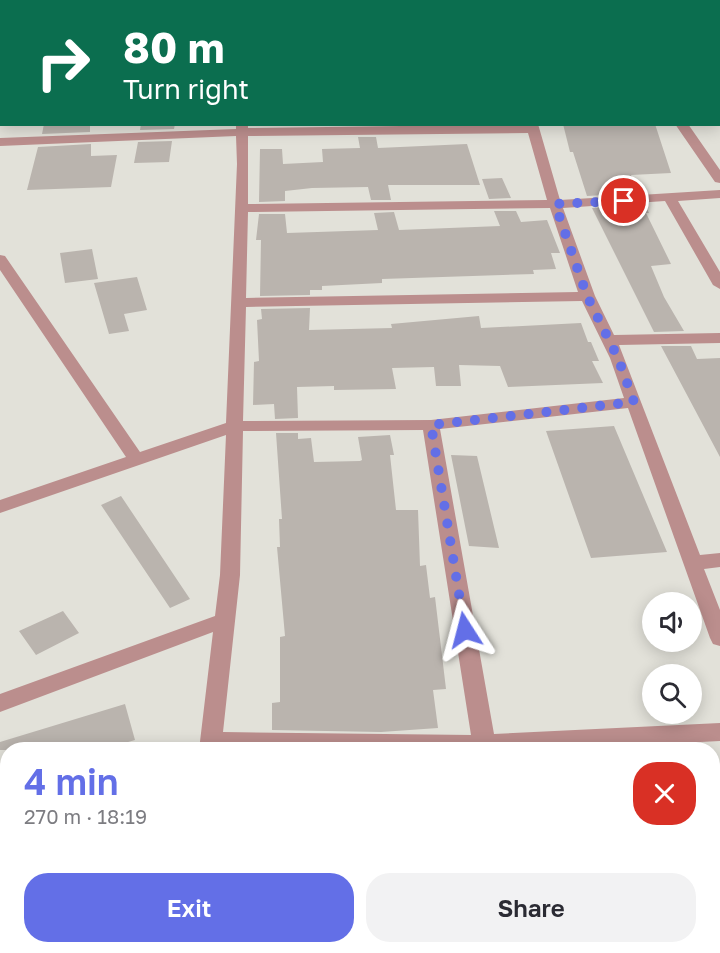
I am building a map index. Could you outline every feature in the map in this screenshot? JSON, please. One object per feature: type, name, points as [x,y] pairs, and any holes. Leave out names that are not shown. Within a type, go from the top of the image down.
[{"type":"street","points":[[73,140],[76,126]]},
{"type":"street","points":[[682,126],[720,179]]},
{"type":"street","points":[[0,142],[73,140],[242,128],[533,127],[555,204],[587,296],[618,358],[720,638]]},
{"type":"street","points":[[211,742],[230,575],[242,208],[242,128]]},
{"type":"street","points":[[242,208],[555,204],[720,194]]},
{"type":"street","points":[[669,198],[720,285]]},
{"type":"street","points":[[0,259],[137,461]]},
{"type":"street","points":[[239,303],[587,296]]},
{"type":"street","points":[[608,340],[720,338]]},
{"type":"street","points":[[0,507],[235,426],[431,425],[634,402]]},
{"type":"street","points":[[431,425],[484,742]]},
{"type":"street","points":[[693,563],[720,560]]},
{"type":"street","points":[[0,703],[225,620]]},
{"type":"street","points":[[523,742],[720,732]]},
{"type":"building","points":[[44,126],[90,126],[90,132],[42,134]]},
{"type":"building","points":[[141,126],[175,126],[174,129],[140,130]]},
{"type":"building","points":[[564,126],[656,126],[671,173],[631,175],[639,193],[587,196],[573,152],[570,152]]},
{"type":"building","points":[[358,137],[376,137],[378,148],[467,144],[480,185],[388,185],[391,200],[371,200],[368,187],[312,188],[285,191],[285,201],[259,202],[260,149],[282,149],[283,164],[323,162],[322,149],[360,148]]},
{"type":"building","points":[[172,141],[169,162],[134,163],[138,142]]},
{"type":"building","points":[[91,144],[91,156],[117,155],[111,187],[27,190],[38,147]]},
{"type":"building","points":[[502,178],[511,198],[489,199],[482,179]]},
{"type":"building","points":[[645,205],[649,213],[646,213],[671,264],[651,266],[664,297],[684,331],[654,332],[592,208]]},
{"type":"building","points":[[494,211],[516,211],[521,222],[547,220],[560,253],[551,253],[556,269],[533,270],[534,274],[382,279],[382,283],[322,286],[322,290],[310,290],[310,295],[260,296],[261,240],[256,240],[259,214],[285,214],[287,233],[378,230],[374,213],[394,212],[399,230],[500,226]]},
{"type":"building","points":[[92,249],[98,279],[65,283],[60,253]]},
{"type":"building","points":[[137,277],[147,310],[124,314],[129,331],[109,334],[94,283]]},
{"type":"building","points":[[310,308],[309,330],[392,328],[391,324],[479,316],[481,328],[581,323],[588,342],[591,342],[599,361],[592,361],[603,383],[508,387],[500,366],[459,365],[461,386],[436,386],[434,367],[392,368],[396,389],[334,390],[334,386],[297,387],[298,418],[275,419],[274,404],[253,405],[254,362],[259,361],[257,320],[262,319],[261,309]]},
{"type":"building","points":[[661,346],[691,346],[697,359],[720,358],[720,457]]},
{"type":"building","points":[[614,426],[667,552],[591,558],[546,431]]},
{"type":"building","points":[[276,433],[298,433],[298,439],[311,438],[314,462],[360,461],[362,460],[358,437],[390,435],[394,455],[390,455],[396,510],[418,510],[420,566],[426,565],[430,598],[435,597],[446,689],[433,690],[438,728],[381,732],[272,730],[272,703],[280,702],[280,637],[285,636],[277,547],[280,547],[279,519],[282,519]]},
{"type":"building","points":[[451,455],[477,456],[499,548],[469,546]]},
{"type":"building","points":[[121,496],[190,599],[170,608],[101,505]]},
{"type":"building","points":[[63,611],[79,633],[36,655],[19,631]]},
{"type":"building","points":[[125,704],[135,740],[128,742],[0,742]]},
{"type":"route","points":[[465,630],[431,425],[634,402],[618,358],[587,296],[555,204],[624,201]]}]
